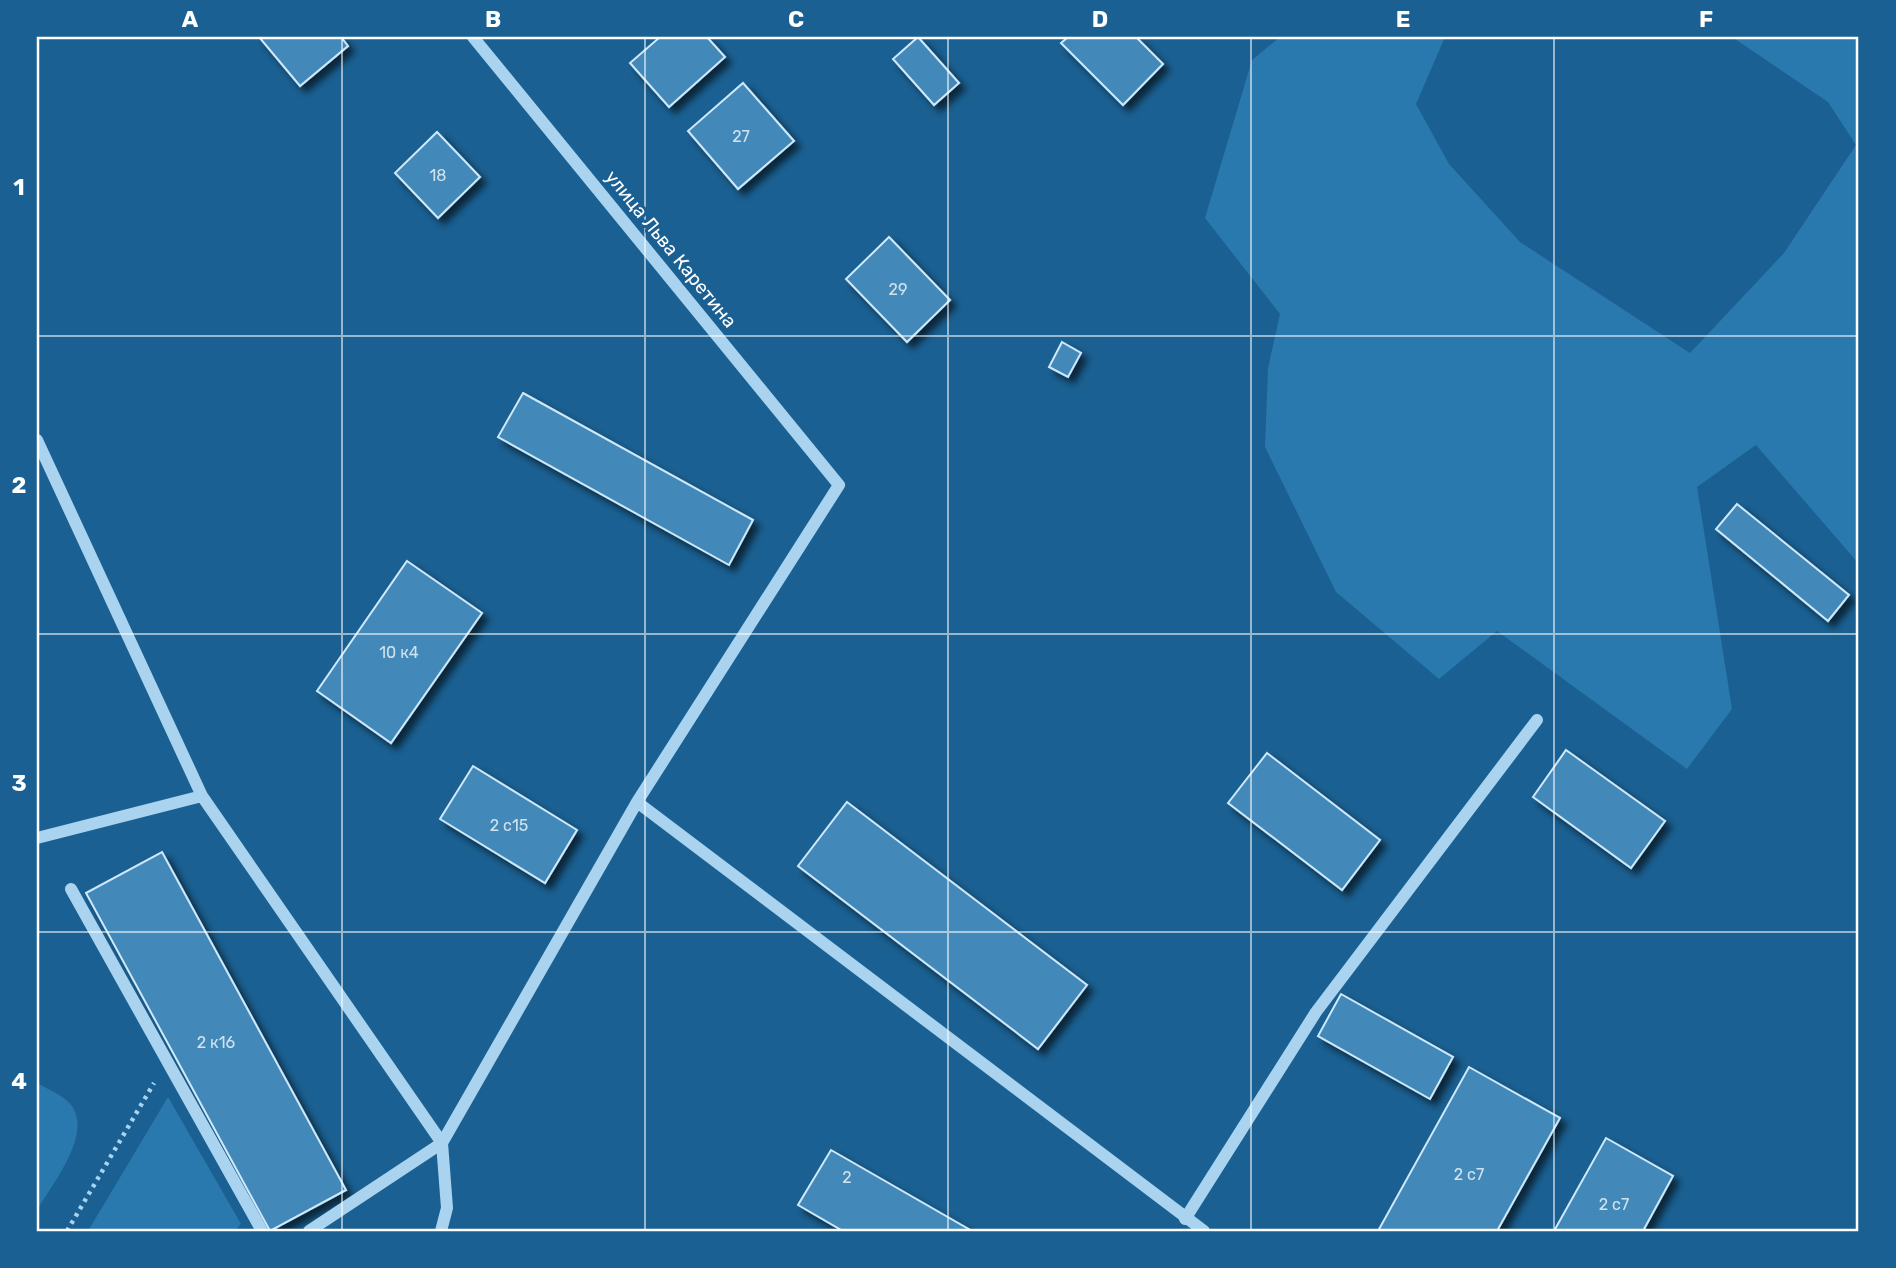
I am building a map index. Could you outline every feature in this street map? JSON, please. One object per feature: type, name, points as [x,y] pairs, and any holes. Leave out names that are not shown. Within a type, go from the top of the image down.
[{"type":"street","name":"улица Льва Каретина","points":[[472,37],[839,485],[637,803]]},
{"type":"street","points":[[37,440],[202,796],[442,1143],[447,1208],[441,1231]]},
{"type":"street","points":[[1185,1219],[1316,1013],[1537,720]]},
{"type":"street","points":[[37,838],[202,796]]},
{"type":"street","points":[[309,1231],[442,1143],[637,803],[1204,1231]]},
{"type":"street","points":[[71,889],[262,1231]]},
{"type":"path","points":[[67,1231],[167,1061]]},
{"type":"shaded area","points":[[1280,37],[1445,37],[1416,104],[1449,164],[1520,242],[1690,353],[1784,253],[1856,145],[1828,102],[1732,37],[1859,37],[1859,564],[1756,445],[1697,487],[1732,709],[1687,769],[1497,631],[1439,679],[1336,592],[1265,447],[1268,368],[1280,314],[1205,218],[1252,60]]},
{"type":"shaded area","points":[[37,1083],[65,1099],[74,1110],[78,1124],[70,1155],[37,1210]]},
{"type":"shaded area","points":[[168,1097],[241,1224],[235,1231],[88,1231]]},
{"type":"building","points":[[259,37],[341,37],[348,46],[300,86]]},
{"type":"building","points":[[660,37],[707,37],[725,57],[669,107],[630,63]]},
{"type":"building","points":[[918,37],[959,83],[934,105],[893,59]]},
{"type":"building","points":[[1068,37],[1136,37],[1163,64],[1123,105],[1061,43]]},
{"type":"building","points":[[743,83],[794,141],[738,189],[688,131]]},
{"type":"building","points":[[437,132],[480,177],[438,218],[395,173]]},
{"type":"building","points":[[889,237],[950,300],[907,342],[846,279]]},
{"type":"building","points":[[1062,342],[1081,353],[1068,377],[1049,367]]},
{"type":"building","points":[[523,393],[753,520],[729,565],[498,437]]},
{"type":"building","points":[[1737,504],[1849,595],[1828,621],[1716,529]]},
{"type":"building","points":[[407,561],[482,613],[391,743],[317,691]]},
{"type":"building","points":[[1566,750],[1665,821],[1631,868],[1533,797]]},
{"type":"building","points":[[1267,753],[1380,840],[1342,890],[1228,803]]},
{"type":"building","points":[[473,766],[577,830],[545,883],[440,819]]},
{"type":"building","points":[[847,802],[1087,985],[1038,1049],[798,866]]},
{"type":"building","points":[[162,852],[346,1190],[270,1231],[86,893]]},
{"type":"building","points":[[1341,994],[1453,1057],[1430,1099],[1318,1036]]},
{"type":"building","points":[[1469,1067],[1560,1118],[1497,1231],[1378,1231]]},
{"type":"building","points":[[1606,1138],[1673,1176],[1643,1231],[1554,1231]]},
{"type":"building","points":[[831,1150],[972,1231],[843,1231],[798,1205]]}]
